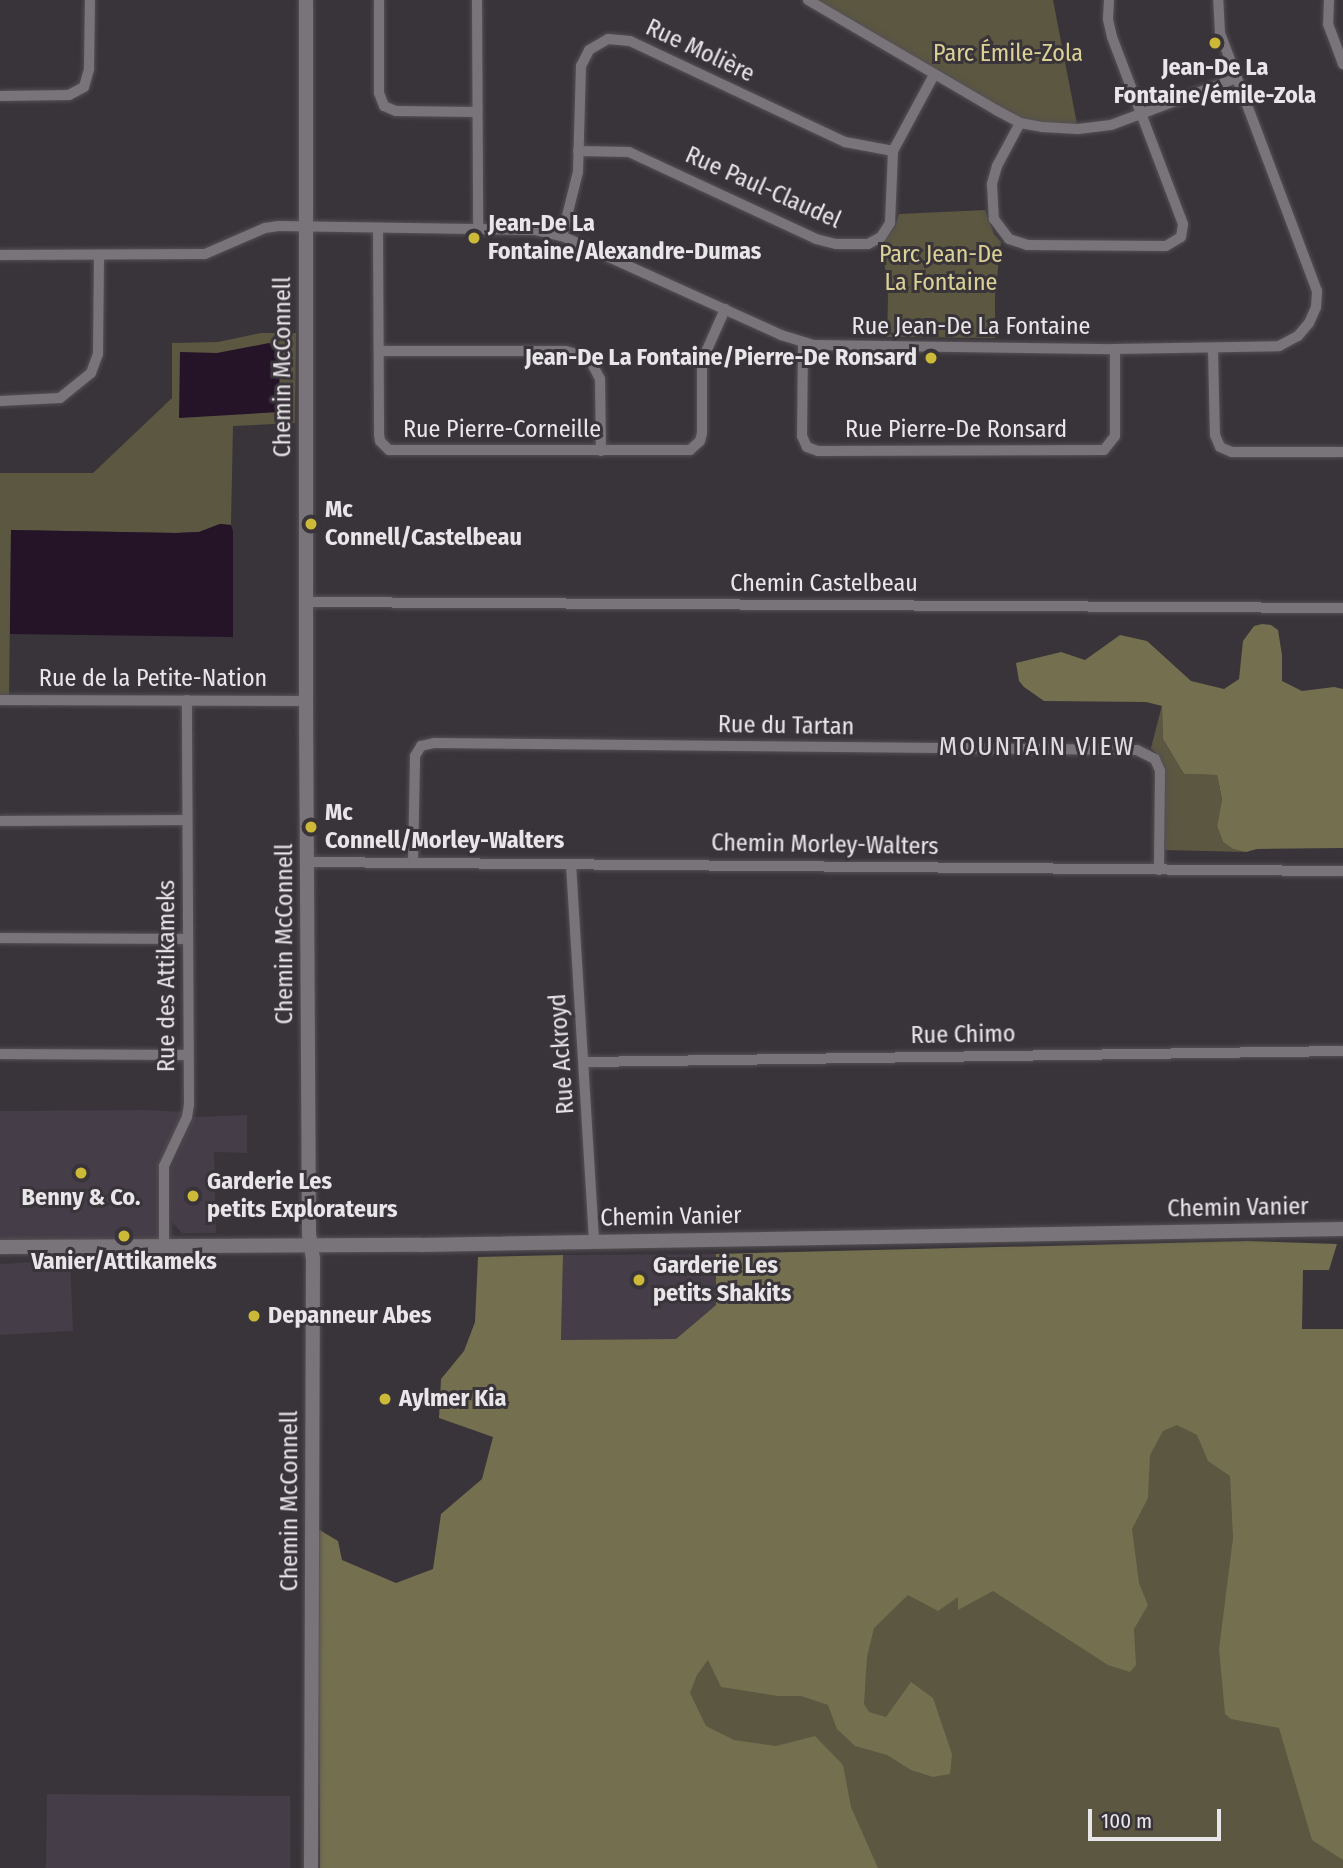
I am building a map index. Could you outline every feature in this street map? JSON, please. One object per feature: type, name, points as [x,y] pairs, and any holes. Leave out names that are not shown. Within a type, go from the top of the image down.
[{"type":"street","points":[[0,96],[69,96],[84,87],[89,69],[90,0]]},
{"type":"street","name":"Chemin McConnell","points":[[306,0],[305,602],[311,1246],[311,1868]]},
{"type":"street","points":[[379,0],[379,93],[384,106],[396,111],[477,112]]},
{"type":"street","points":[[477,0],[478,228]]},
{"type":"street","points":[[808,0],[934,75],[1020,122],[1060,129],[1096,128],[1140,116],[1237,78]]},
{"type":"street","points":[[1020,122],[994,175],[994,219],[1001,233],[1027,245],[1166,246],[1181,237],[1183,224],[1109,28],[1109,0]]},
{"type":"street","name":"Rue Jean-De La Fontaine","points":[[0,255],[205,254],[265,228],[535,230],[562,236],[803,344],[837,348],[1268,348],[1288,343],[1309,323],[1317,298],[1315,282],[1220,33],[1218,0]]},
{"type":"street","points":[[1329,0],[1328,24],[1343,64]]},
{"type":"street","name":"Rue Molière","points":[[562,236],[576,182],[580,66],[595,45],[615,38],[630,41],[845,142],[893,151]]},
{"type":"street","name":"Rue Paul-Claudel","points":[[578,151],[638,155],[816,239],[848,245],[877,241],[890,223],[893,151],[934,75]]},
{"type":"street","name":"Rue Pierre-Corneille","points":[[378,228],[379,434],[380,441],[389,450],[683,452],[695,447],[702,433],[702,361],[725,309]]},
{"type":"street","points":[[0,401],[60,398],[95,366],[98,354],[99,255]]},
{"type":"street","name":"Rue Pierre-De Ronsard","points":[[803,344],[802,436],[807,447],[818,451],[1104,450],[1115,436],[1115,349]]},
{"type":"street","points":[[1213,349],[1215,435],[1220,447],[1231,452],[1343,452]]},
{"type":"street","points":[[379,351],[566,351],[583,356],[591,362],[600,379],[601,451]]},
{"type":"street","name":"Chemin Castelbeau","points":[[305,602],[1343,608]]},
{"type":"street","name":"Rue de la Petite-Nation","points":[[0,700],[306,701]]},
{"type":"street","name":"Rue des Attikameks","points":[[164,1246],[166,1159],[188,1112],[187,700]]},
{"type":"street","name":"Rue du Tartan","points":[[413,863],[415,756],[421,746],[433,743],[1137,750],[1155,759],[1160,771],[1159,870]]},
{"type":"street","points":[[0,821],[187,820]]},
{"type":"street","name":"Chemin Morley-Walters","points":[[307,862],[1343,871]]},
{"type":"street","name":"Rue Ackroyd","points":[[571,864],[594,1241]]},
{"type":"street","points":[[0,938],[188,939]]},
{"type":"street","name":"Rue Chimo","points":[[584,1062],[1343,1051]]},
{"type":"street","points":[[0,1054],[188,1055]]},
{"type":"street","name":"Chemin Vanier","points":[[0,1247],[311,1246],[1343,1229]]},
{"type":"shaded area","points":[[269,343],[280,347],[279,412],[179,418],[180,352],[217,353]]},
{"type":"shaded area","points":[[220,524],[231,525],[233,531],[233,637],[10,634],[11,530],[176,533],[199,532]]},
{"type":"shaded area","points":[[1271,625],[1278,630],[1282,681],[1302,691],[1334,687],[1343,689],[1343,848],[1257,849],[1246,852],[1233,849],[1223,842],[1217,826],[1222,799],[1217,775],[1184,774],[1163,739],[1162,706],[1146,702],[1044,701],[1019,681],[1016,663],[1061,652],[1085,660],[1120,635],[1147,641],[1191,681],[1224,689],[1239,679],[1243,641],[1254,626]]},
{"type":"shaded area","points":[[0,1111],[188,1112],[168,1153],[164,1246],[0,1247]]},
{"type":"shaded area","name":"Garderie Les petits Explorateurs","points":[[247,1115],[247,1153],[214,1152],[216,1233],[182,1233],[172,1222],[171,1169],[194,1117]]},
{"type":"shaded area","points":[[1247,1241],[1337,1244],[1329,1270],[1303,1270],[1302,1329],[1343,1329],[1343,1860],[1312,1840],[1279,1728],[1231,1719],[1225,1714],[1219,1649],[1233,1538],[1230,1476],[1208,1461],[1197,1435],[1177,1425],[1163,1431],[1150,1455],[1148,1498],[1132,1529],[1139,1583],[1148,1605],[1134,1629],[1136,1665],[1130,1672],[1108,1665],[993,1591],[958,1610],[958,1597],[938,1611],[908,1595],[874,1628],[867,1657],[864,1704],[869,1712],[886,1717],[911,1682],[933,1698],[952,1754],[950,1774],[933,1777],[911,1770],[887,1755],[855,1746],[837,1729],[828,1705],[801,1696],[778,1696],[721,1687],[708,1660],[697,1675],[690,1693],[706,1726],[734,1740],[776,1746],[815,1736],[843,1765],[851,1807],[878,1868],[320,1868],[318,1529],[338,1541],[342,1560],[396,1583],[433,1569],[441,1514],[482,1479],[493,1437],[439,1418],[441,1379],[464,1351],[475,1322],[478,1257],[563,1255],[561,1340],[676,1339],[716,1305],[716,1254]]},
{"type":"shaded area","name":"Garderie Les petits Shakits","points":[[716,1254],[716,1305],[676,1339],[561,1340],[563,1255]]},
{"type":"shaded area","points":[[70,1260],[73,1331],[0,1335],[0,1264]]},
{"type":"shaded area","points":[[47,1794],[290,1796],[290,1868],[46,1868]]},
{"type":"green space","name":"Parc Émile-Zola","points":[[808,0],[1053,0],[1078,129],[1020,123]]},
{"type":"green space","name":"Parc Jean-De La Fontaine","points":[[985,210],[994,234],[1001,242],[995,296],[995,338],[887,337],[888,296],[882,241],[895,227],[899,214]]},
{"type":"green space","points":[[261,333],[296,333],[295,423],[233,426],[231,525],[220,524],[199,532],[176,533],[11,530],[9,700],[0,700],[0,473],[93,473],[172,398],[172,343],[218,342]]},
{"type":"green space","points":[[1162,705],[1163,739],[1184,774],[1217,775],[1222,799],[1217,826],[1223,842],[1233,849],[1246,852],[1165,850],[1165,772],[1160,757],[1151,748]]},
{"type":"green space","points":[[1097,1384],[1343,1434],[1343,1868],[510,1868],[660,1582]]},
{"type":"place","name":"Jean-De La Fontaine/émile-Zola","points":[[1215,43]]},
{"type":"place","name":"Jean-De La Fontaine/Alexandre-Dumas","points":[[474,238]]},
{"type":"place","name":"Jean-De La Fontaine/Pierre-De Ronsard","points":[[931,358]]},
{"type":"place","name":"Mc Connell/Castelbeau","points":[[311,524]]},
{"type":"place","name":"Mc Connell/Morley-Walters","points":[[311,827]]},
{"type":"place","name":"Benny & Co.","points":[[81,1173]]},
{"type":"place","name":"Garderie Les petits Explorateurs","points":[[193,1196]]},
{"type":"place","name":"Vanier/Attikameks","points":[[124,1236]]},
{"type":"place","name":"Garderie Les petits Shakits","points":[[639,1280]]},
{"type":"place","name":"Depanneur Abes","points":[[254,1316]]},
{"type":"place","name":"Aylmer Kia","points":[[385,1399]]},
{"type":"district","name":"MOUNTAIN VIEW","points":[[1037,747]]}]
